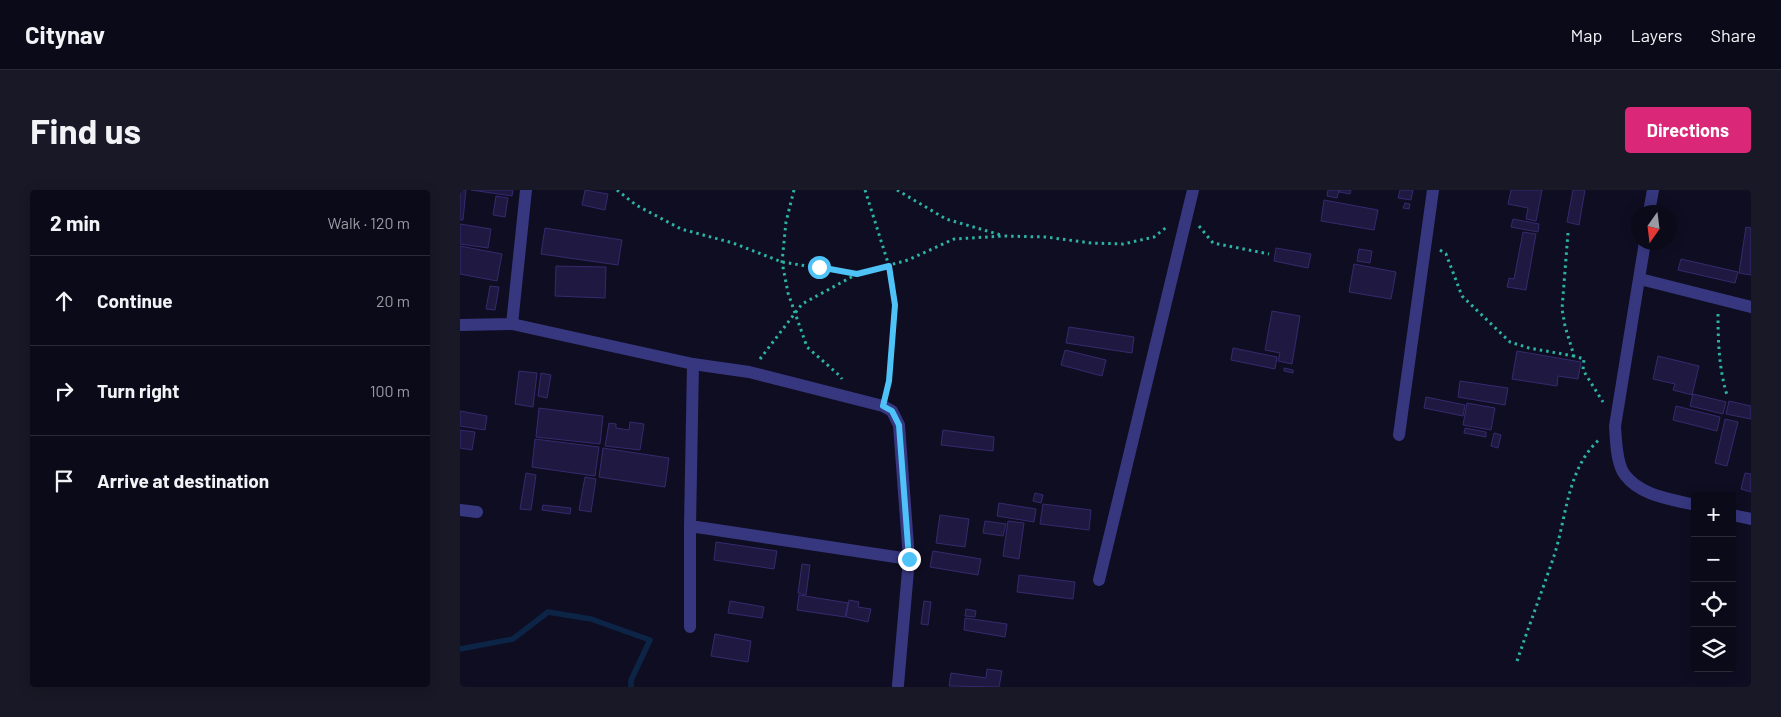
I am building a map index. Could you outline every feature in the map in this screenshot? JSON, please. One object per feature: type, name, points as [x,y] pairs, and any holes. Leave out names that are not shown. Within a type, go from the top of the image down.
[{"type":"street","points":[[512,324],[526,190]]},
{"type":"street","points":[[1099,580],[1193,190]]},
{"type":"street","points":[[1398,435],[1433,190]]},
{"type":"street","points":[[1650,205],[1653,190]]},
{"type":"street","points":[[1644,250],[1615,426],[1618,453],[1624,474],[1636,485],[1653,494],[1691,504]]},
{"type":"street","points":[[1640,279],[1751,307]]},
{"type":"street","points":[[460,325],[512,324],[693,364],[749,372],[850,397],[883,406],[892,411],[899,425],[909,559],[898,685]]},
{"type":"street","points":[[690,627],[693,364]]},
{"type":"street","points":[[460,510],[476,512]]},
{"type":"street","points":[[1736,516],[1751,520]]},
{"type":"street","points":[[690,526],[909,559]]},
{"type":"path","points":[[617,190],[636,205],[681,229],[733,244],[782,262],[857,274]]},
{"type":"path","points":[[794,190],[786,222],[782,262],[788,293],[807,347],[840,376],[850,397]]},
{"type":"path","points":[[865,190],[889,266],[895,305],[889,381],[883,406]]},
{"type":"path","points":[[897,190],[946,219],[1004,236]]},
{"type":"path","points":[[749,372],[802,304],[857,274],[908,260],[954,239],[1004,236],[1046,237],[1091,243],[1123,244],[1154,237],[1187,211],[1213,243],[1269,254]]},
{"type":"path","points":[[1568,233],[1562,309],[1574,356]]},
{"type":"path","points":[[1425,241],[1446,254],[1462,296],[1510,342],[1529,348],[1584,359],[1583,370],[1602,399],[1615,426],[1591,447],[1574,478],[1565,507],[1555,554],[1517,660]]},
{"type":"path","points":[[1719,300],[1718,340],[1721,377],[1727,395]]},
{"type":"building","points":[[460,190],[466,190],[463,220],[460,220]]},
{"type":"building","points":[[471,190],[513,190],[512,196]]},
{"type":"building","points":[[585,190],[608,194],[605,210],[582,205]]},
{"type":"building","points":[[1328,190],[1339,190],[1337,198],[1327,196]]},
{"type":"building","points":[[1339,190],[1351,190],[1350,194],[1339,192]]},
{"type":"building","points":[[1400,190],[1413,190],[1411,200],[1398,198]]},
{"type":"building","points":[[1511,190],[1542,190],[1536,221],[1526,219],[1528,208],[1508,204]]},
{"type":"building","points":[[1573,190],[1585,190],[1579,225],[1567,222]]},
{"type":"building","points":[[496,196],[508,198],[505,217],[493,215]]},
{"type":"building","points":[[1324,200],[1378,210],[1374,230],[1321,221]]},
{"type":"building","points":[[1405,203],[1410,204],[1409,209],[1403,208]]},
{"type":"building","points":[[1513,219],[1539,224],[1538,232],[1511,227]]},
{"type":"building","points":[[460,224],[491,229],[488,248],[460,244]]},
{"type":"building","points":[[1746,227],[1751,228],[1751,275],[1739,273]]},
{"type":"building","points":[[545,228],[622,240],[618,265],[541,254]]},
{"type":"building","points":[[1523,232],[1536,234],[1526,290],[1507,287],[1509,278],[1514,279]]},
{"type":"building","points":[[460,246],[502,254],[497,281],[460,274]]},
{"type":"building","points":[[1276,248],[1311,254],[1308,268],[1274,261]]},
{"type":"building","points":[[1359,249],[1372,251],[1370,263],[1357,261]]},
{"type":"building","points":[[1681,259],[1738,272],[1735,283],[1678,270]]},
{"type":"building","points":[[1354,264],[1396,272],[1391,299],[1349,292]]},
{"type":"building","points":[[556,266],[606,267],[605,298],[555,296]]},
{"type":"building","points":[[490,286],[499,287],[495,310],[486,309]]},
{"type":"building","points":[[1272,311],[1300,316],[1292,364],[1278,361],[1280,353],[1265,350]]},
{"type":"building","points":[[1069,327],[1134,337],[1132,353],[1066,343]]},
{"type":"building","points":[[1233,348],[1277,357],[1275,369],[1231,360]]},
{"type":"building","points":[[1065,350],[1106,360],[1102,376],[1061,365]]},
{"type":"building","points":[[1517,351],[1581,362],[1578,379],[1558,376],[1557,386],[1512,379]]},
{"type":"building","points":[[1658,356],[1699,366],[1692,395],[1673,390],[1675,384],[1653,379]]},
{"type":"building","points":[[1284,368],[1293,370],[1293,373],[1284,371]]},
{"type":"building","points":[[519,371],[537,373],[533,407],[515,404]]},
{"type":"building","points":[[541,373],[551,375],[547,398],[538,396]]},
{"type":"building","points":[[1460,381],[1508,388],[1505,405],[1458,397]]},
{"type":"building","points":[[1693,394],[1726,402],[1723,414],[1690,406]]},
{"type":"building","points":[[1426,397],[1465,405],[1463,416],[1424,408]]},
{"type":"building","points":[[1729,401],[1751,406],[1751,419],[1726,414]]},
{"type":"building","points":[[1467,403],[1495,408],[1491,430],[1463,425]]},
{"type":"building","points":[[1676,406],[1720,417],[1717,431],[1673,420]]},
{"type":"building","points":[[539,408],[603,416],[600,444],[536,437]]},
{"type":"building","points":[[460,411],[487,416],[485,430],[460,426]]},
{"type":"building","points":[[1725,419],[1738,422],[1727,466],[1715,463]]},
{"type":"building","points":[[630,422],[644,424],[640,450],[605,446],[609,423],[616,424],[616,428],[629,430]]},
{"type":"building","points":[[1465,428],[1486,432],[1486,437],[1464,433]]},
{"type":"building","points":[[460,430],[475,432],[472,450],[460,448]]},
{"type":"building","points":[[943,430],[994,437],[993,451],[941,445]]},
{"type":"building","points":[[1494,433],[1501,435],[1498,448],[1491,446]]},
{"type":"building","points":[[535,439],[599,447],[595,476],[532,467]]},
{"type":"building","points":[[603,448],[669,458],[665,487],[599,477]]},
{"type":"building","points":[[526,473],[536,475],[531,510],[520,509]]},
{"type":"building","points":[[1745,473],[1751,474],[1751,492],[1741,489]]},
{"type":"building","points":[[585,477],[596,479],[591,512],[579,510]]},
{"type":"building","points":[[1035,493],[1043,495],[1041,503],[1033,501]]},
{"type":"building","points":[[999,503],[1036,509],[1034,522],[997,516]]},
{"type":"building","points":[[1043,504],[1091,510],[1089,530],[1040,524]]},
{"type":"building","points":[[543,505],[571,508],[570,514],[542,510]]},
{"type":"building","points":[[940,515],[969,519],[965,547],[936,543]]},
{"type":"building","points":[[985,521],[1006,524],[1003,536],[983,533]]},
{"type":"building","points":[[1008,521],[1024,523],[1019,559],[1003,556]]},
{"type":"building","points":[[716,542],[777,551],[774,569],[714,560]]},
{"type":"building","points":[[933,551],[981,559],[978,575],[930,567]]},
{"type":"building","points":[[802,564],[810,565],[806,595],[798,593]]},
{"type":"building","points":[[1019,575],[1075,582],[1073,599],[1017,592]]},
{"type":"building","points":[[799,595],[848,603],[845,617],[797,610]]},
{"type":"building","points":[[849,600],[859,602],[858,607],[871,609],[868,622],[846,617]]},
{"type":"building","points":[[730,601],[764,607],[762,618],[728,613]]},
{"type":"building","points":[[924,601],[931,602],[928,625],[921,624]]},
{"type":"building","points":[[966,609],[976,611],[975,617],[965,616]]},
{"type":"building","points":[[965,618],[1007,624],[1005,637],[964,630]]},
{"type":"building","points":[[715,634],[751,641],[748,662],[711,656]]},
{"type":"building","points":[[987,669],[1002,671],[999,687],[949,686],[951,673],[986,678]]},
{"type":"waterway","points":[[460,649],[513,639],[548,612],[591,619],[650,640],[631,680],[631,687]]},
{"type":"route","points":[[819,267],[857,274],[889,266],[895,305],[889,381],[883,406],[892,411],[899,425],[909,559]]}]
